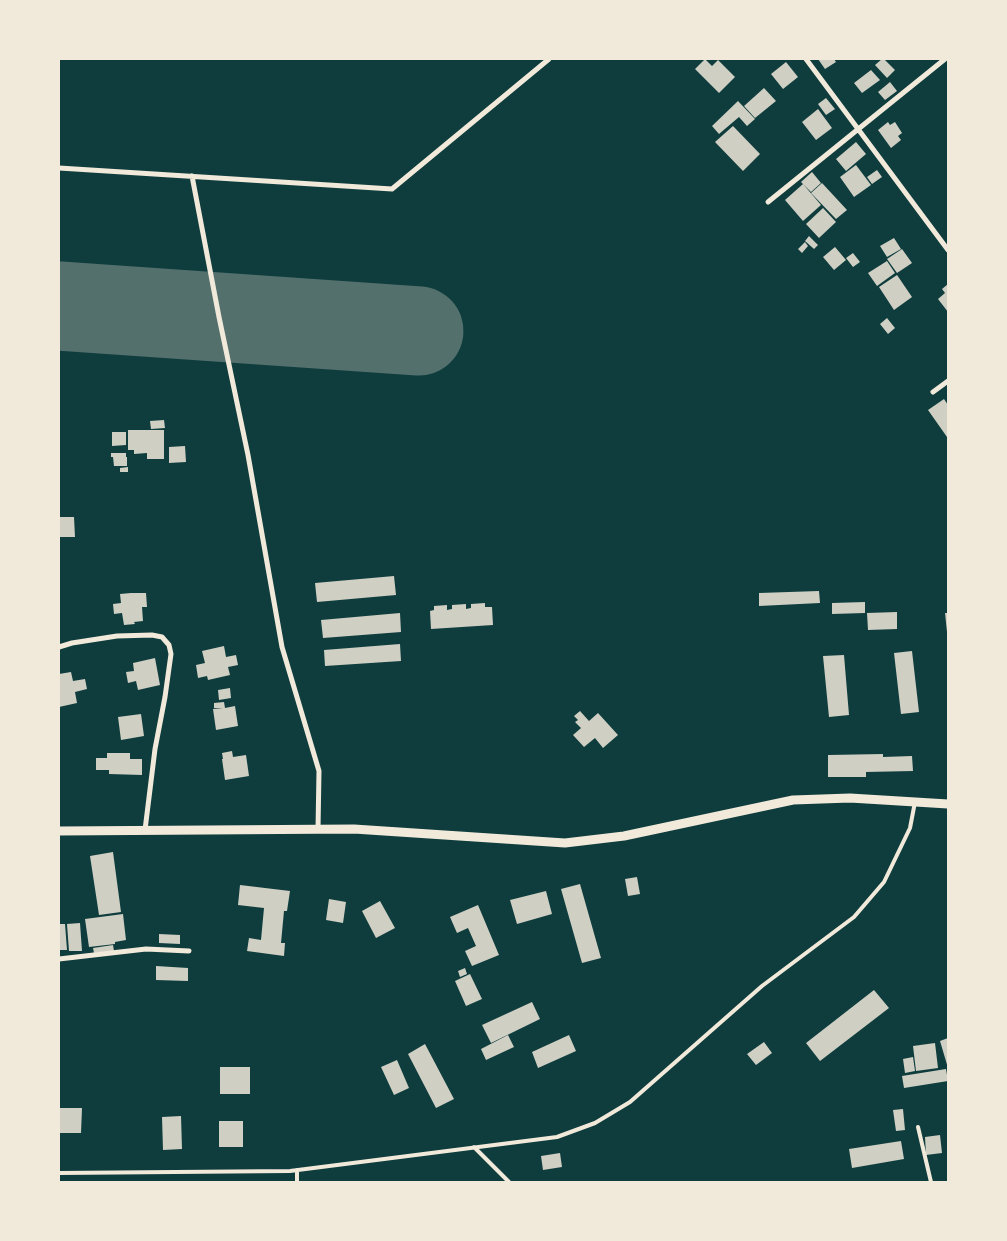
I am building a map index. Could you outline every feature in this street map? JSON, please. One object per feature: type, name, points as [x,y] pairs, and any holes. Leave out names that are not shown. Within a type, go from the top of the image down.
[{"type":"street","points":[[59,168],[392,189],[549,59]]},
{"type":"street","points":[[806,59],[948,250]]},
{"type":"street","points":[[768,202],[945,59]]},
{"type":"street","points":[[192,176],[248,455],[282,647],[319,772],[318,829]]},
{"type":"street","points":[[933,392],[948,381]]},
{"type":"street","points":[[59,646],[117,636],[152,635],[162,637],[169,644],[171,654],[155,749],[145,830]]},
{"type":"street","points":[[59,831],[354,829],[565,843],[624,836],[793,800],[850,798],[948,804]]},
{"type":"street","points":[[59,959],[146,949],[189,951]]},
{"type":"lane","points":[[59,1173],[297,1170],[557,1137],[595,1122],[630,1102],[762,986],[854,917],[884,882],[910,828],[915,802]]},
{"type":"lane","points":[[918,1127],[931,1182]]},
{"type":"lane","points":[[474,1147],[510,1182]]},
{"type":"lane","points":[[297,1170],[297,1182]]},
{"type":"building","points":[[705,59],[712,66],[718,60],[735,77],[719,93],[695,69]]},
{"type":"building","points":[[818,59],[834,59],[836,62],[825,69]]},
{"type":"building","points":[[882,59],[895,70],[887,78],[875,65]]},
{"type":"building","points":[[786,62],[798,77],[783,89],[771,74]]},
{"type":"building","points":[[871,70],[880,80],[862,93],[854,83]]},
{"type":"building","points":[[890,82],[897,91],[885,100],[878,92]]},
{"type":"building","points":[[764,88],[776,101],[755,118],[744,106]]},
{"type":"building","points":[[826,98],[835,109],[826,115],[818,104]]},
{"type":"building","points":[[738,101],[755,119],[747,126],[739,117],[719,134],[712,126]]},
{"type":"building","points":[[818,109],[832,128],[816,140],[802,122]]},
{"type":"building","points":[[888,122],[890,125],[895,122],[902,133],[898,136],[901,140],[891,148],[878,130]]},
{"type":"building","points":[[733,126],[760,154],[743,171],[715,142]]},
{"type":"building","points":[[856,142],[866,154],[846,171],[836,159]]},
{"type":"building","points":[[856,165],[871,185],[854,197],[840,177]]},
{"type":"building","points":[[877,170],[882,177],[872,184],[867,177]]},
{"type":"building","points":[[812,172],[821,183],[811,192],[801,182]]},
{"type":"building","points":[[822,183],[847,210],[836,219],[811,193]]},
{"type":"building","points":[[803,184],[821,205],[803,221],[785,200]]},
{"type":"building","points":[[823,208],[836,222],[819,238],[806,224]]},
{"type":"building","points":[[809,236],[818,245],[814,249],[805,241]]},
{"type":"building","points":[[894,238],[901,249],[887,257],[880,246]]},
{"type":"building","points":[[805,242],[808,246],[802,253],[798,249]]},
{"type":"building","points":[[835,247],[846,260],[834,270],[823,257]]},
{"type":"building","points":[[902,249],[912,263],[897,273],[887,259]]},
{"type":"building","points":[[853,253],[860,262],[853,267],[846,258]]},
{"type":"building","points":[[887,261],[895,273],[877,286],[868,273]]},
{"type":"building","points":[[897,275],[912,297],[894,310],[879,287]]},
{"type":"building","points":[[948,284],[948,312],[938,299],[945,293],[942,289]]},
{"type":"building","points":[[887,318],[895,328],[888,334],[880,324]]},
{"type":"building","points":[[944,399],[948,405],[947,437],[928,410]]},
{"type":"building","points":[[164,420],[165,428],[151,429],[150,421]]},
{"type":"building","points":[[128,430],[164,430],[164,459],[147,459],[147,453],[134,454],[134,450],[128,450]]},
{"type":"building","points":[[112,432],[126,432],[126,445],[112,446]]},
{"type":"building","points":[[185,446],[186,462],[169,463],[169,447]]},
{"type":"building","points":[[111,453],[126,453],[127,466],[114,466]]},
{"type":"building","points":[[128,467],[128,472],[120,472],[120,468]]},
{"type":"building","points":[[59,517],[74,517],[75,537],[59,537]]},
{"type":"building","points":[[394,576],[396,595],[317,602],[315,583]]},
{"type":"building","points":[[819,591],[820,603],[759,606],[759,593]]},
{"type":"building","points":[[146,593],[147,607],[142,607],[143,621],[124,625],[122,613],[114,614],[113,604],[121,603],[120,594]]},
{"type":"building","points":[[865,602],[865,613],[832,614],[832,603]]},
{"type":"building","points":[[485,603],[485,607],[492,607],[493,625],[431,629],[430,611],[434,610],[434,606],[447,605],[447,610],[452,609],[452,605],[466,604],[466,609],[471,608],[471,604]]},
{"type":"building","points":[[897,612],[897,629],[868,630],[867,613]]},
{"type":"building","points":[[400,613],[401,632],[323,638],[321,620]]},
{"type":"building","points":[[945,613],[948,613],[948,632],[947,632]]},
{"type":"building","points":[[400,644],[401,661],[325,666],[324,650]]},
{"type":"building","points":[[224,646],[226,657],[236,655],[238,665],[228,667],[230,675],[208,680],[207,676],[198,678],[196,665],[205,663],[202,651]]},
{"type":"building","points":[[912,651],[919,712],[901,714],[894,653]]},
{"type":"building","points":[[844,655],[849,715],[829,717],[823,656]]},
{"type":"building","points":[[155,658],[160,685],[138,690],[136,681],[128,683],[126,672],[134,671],[133,663]]},
{"type":"building","points":[[71,672],[73,681],[85,679],[87,689],[75,692],[77,703],[59,707],[59,674]]},
{"type":"building","points":[[230,688],[231,698],[219,700],[218,690]]},
{"type":"building","points":[[224,702],[225,708],[235,706],[238,726],[216,730],[213,709],[223,708],[214,708],[214,703]]},
{"type":"building","points":[[580,711],[589,721],[598,713],[618,735],[603,748],[595,738],[584,747],[573,735],[581,728],[575,722],[578,720],[574,716]]},
{"type":"building","points":[[141,714],[144,736],[121,740],[118,717]]},
{"type":"building","points":[[232,751],[233,757],[246,755],[249,776],[225,780],[222,753]]},
{"type":"building","points":[[107,753],[130,753],[130,759],[142,759],[142,775],[109,774],[109,770],[96,770],[96,758],[107,758]]},
{"type":"building","points":[[883,754],[883,757],[912,756],[913,771],[866,772],[866,777],[828,777],[828,755]]},
{"type":"building","points":[[113,852],[121,912],[99,915],[90,856]]},
{"type":"building","points":[[637,877],[640,894],[628,896],[625,879]]},
{"type":"building","points":[[580,884],[601,958],[582,963],[561,889]]},
{"type":"building","points":[[240,885],[290,891],[287,911],[284,911],[281,943],[285,943],[284,956],[247,951],[249,938],[261,940],[264,908],[238,905]]},
{"type":"building","points":[[546,891],[552,914],[517,924],[510,900]]},
{"type":"building","points":[[329,899],[346,902],[343,923],[326,920]]},
{"type":"building","points":[[380,901],[395,928],[376,938],[362,911]]},
{"type":"building","points":[[478,905],[499,955],[472,966],[465,951],[476,946],[468,928],[457,933],[450,917]]},
{"type":"building","points":[[123,914],[126,940],[115,942],[115,944],[89,947],[85,919]]},
{"type":"building","points":[[80,923],[82,951],[69,951],[67,924]]},
{"type":"building","points":[[59,924],[65,924],[67,950],[59,950]]},
{"type":"building","points":[[159,934],[180,935],[180,944],[159,943]]},
{"type":"building","points":[[113,945],[114,951],[94,953],[93,948]]},
{"type":"building","points":[[156,966],[188,968],[188,981],[156,980]]},
{"type":"building","points":[[465,968],[467,974],[460,977],[458,971]]},
{"type":"building","points":[[470,974],[482,999],[466,1006],[455,981]]},
{"type":"building","points":[[874,990],[889,1008],[820,1061],[806,1043]]},
{"type":"building","points":[[532,1002],[540,1019],[491,1043],[482,1025]]},
{"type":"building","points":[[508,1035],[514,1047],[486,1060],[481,1049]]},
{"type":"building","points":[[569,1035],[576,1051],[538,1068],[532,1052]]},
{"type":"building","points":[[948,1038],[948,1068],[940,1041]]},
{"type":"building","points":[[764,1042],[772,1053],[756,1065],[747,1054]]},
{"type":"building","points":[[935,1043],[938,1068],[916,1071],[913,1046]]},
{"type":"building","points":[[425,1044],[454,1099],[436,1108],[408,1054]]},
{"type":"building","points":[[913,1057],[915,1071],[905,1073],[903,1059]]},
{"type":"building","points":[[397,1060],[409,1088],[394,1095],[381,1067]]},
{"type":"building","points":[[220,1067],[250,1067],[250,1094],[220,1094]]},
{"type":"building","points":[[946,1069],[948,1081],[904,1088],[902,1076]]},
{"type":"building","points":[[59,1108],[82,1108],[81,1133],[59,1133]]},
{"type":"building","points":[[903,1109],[905,1130],[896,1131],[893,1110]]},
{"type":"building","points":[[181,1116],[182,1149],[163,1150],[162,1117]]},
{"type":"building","points":[[219,1121],[243,1121],[243,1147],[219,1147]]},
{"type":"building","points":[[940,1135],[942,1153],[926,1155],[925,1137]]},
{"type":"building","points":[[901,1141],[904,1159],[852,1168],[849,1149]]},
{"type":"building","points":[[560,1153],[562,1167],[543,1170],[541,1156]]},
{"type":"runway","points":[[59,306],[419,331]]}]
